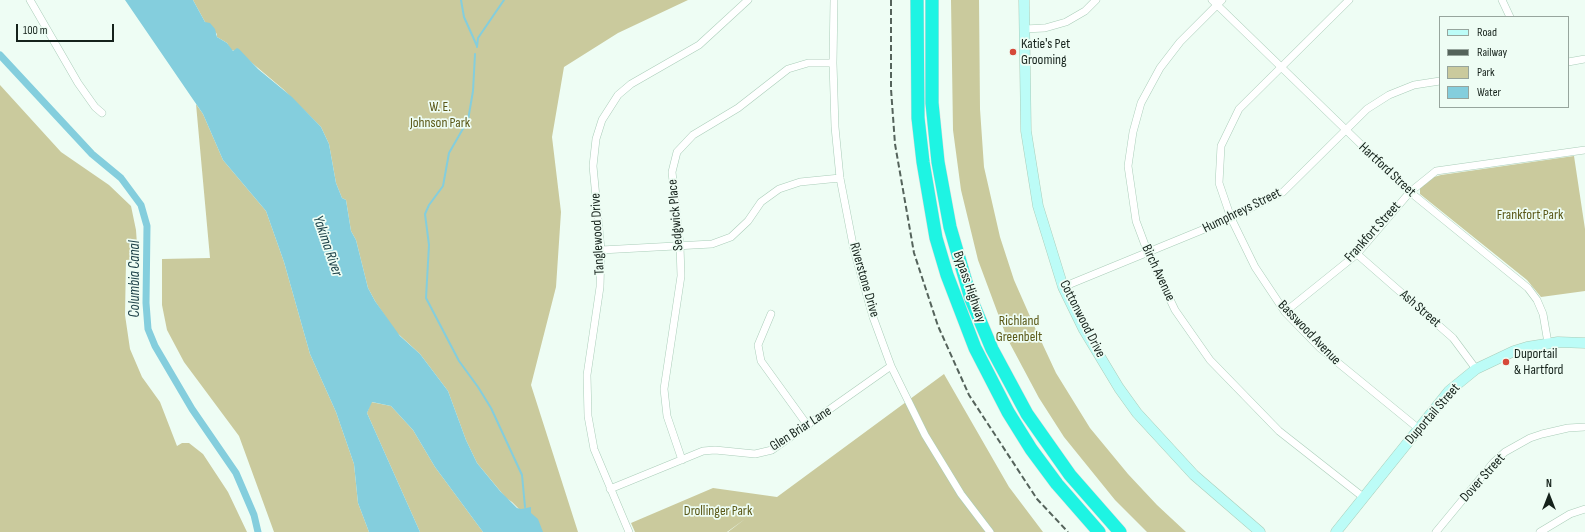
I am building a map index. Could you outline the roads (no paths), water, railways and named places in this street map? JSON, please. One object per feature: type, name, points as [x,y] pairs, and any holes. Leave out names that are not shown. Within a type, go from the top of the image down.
[{"type":"highway","name":"Bypass Highway","points":[[917,0],[918,118],[923,162],[936,238],[947,275],[975,348],[1008,412],[1031,449],[1057,484],[1099,532]]},
{"type":"highway","name":"Bypass Highway","points":[[932,0],[932,103],[938,162],[950,227],[971,299],[992,349],[1027,414],[1070,475],[1120,532]]},
{"type":"street","points":[[30,0],[78,83],[95,107],[102,113]]},
{"type":"street","name":"Tanglewood Drive","points":[[629,532],[594,449],[588,416],[587,375],[600,287],[601,250],[593,166],[596,139],[602,120],[618,95],[631,84],[698,45],[748,0]]},
{"type":"street","name":"Riverstone Drive","points":[[834,0],[833,63],[835,127],[840,178],[854,250],[873,317],[891,366],[925,435],[961,494],[990,532]]},
{"type":"street","name":"Cottonwood Drive","points":[[1024,0],[1026,131],[1038,206],[1063,287],[1088,336],[1119,388],[1136,413],[1194,475],[1260,532]]},
{"type":"street","points":[[1024,29],[1045,28],[1066,22],[1085,11],[1096,0]]},
{"type":"street","name":"Basswood Avenue","points":[[1349,0],[1239,109],[1221,146],[1220,183],[1231,218],[1254,267],[1285,312],[1320,348],[1419,429]]},
{"type":"street","points":[[1502,0],[1510,16]]},
{"type":"street","name":"Hartford Street","points":[[1217,2],[1281,68],[1410,192],[1528,288],[1537,300],[1543,314],[1548,343]]},
{"type":"street","name":"Birch Avenue","points":[[1217,2],[1180,42],[1160,68],[1141,103],[1133,132],[1128,166],[1136,221],[1148,253],[1175,310],[1210,360],[1279,430],[1363,497]]},
{"type":"street","points":[[1569,62],[1585,59]]},
{"type":"street","name":"Sedgwick Place","points":[[682,460],[667,416],[664,389],[681,276],[680,246],[672,172],[677,152],[693,135],[738,108],[788,68],[808,63],[833,63]]},
{"type":"street","name":"Humphreys Street","points":[[1063,287],[1231,218],[1283,192],[1367,109],[1389,95],[1414,85],[1439,81]]},
{"type":"street","name":"Frankfort Street","points":[[1285,312],[1357,254],[1410,192],[1436,171],[1585,150]]},
{"type":"street","points":[[601,250],[712,244],[731,237],[748,221],[761,202],[779,189],[800,182],[840,178]]},
{"type":"street","name":"Ash Street","points":[[1357,254],[1453,338],[1476,369]]},
{"type":"street","points":[[771,314],[758,345],[761,361],[808,426]]},
{"type":"street","name":"Duportail Street","points":[[1336,532],[1450,391],[1476,369],[1514,351],[1548,343],[1585,343]]},
{"type":"street","name":"Glen Briar Lane","points":[[610,489],[703,451],[716,450],[755,454],[772,450],[891,366]]},
{"type":"street","name":"Dover Street","points":[[1436,532],[1493,463],[1505,452],[1530,438],[1542,434],[1568,428],[1585,427]]},
{"type":"street","points":[[1540,532],[1570,514],[1585,509]]},
{"type":"water","name":"Yakima River","points":[[125,0],[193,0],[205,22],[210,23],[215,29],[217,37],[227,43],[233,51],[237,48],[239,49],[258,69],[292,97],[321,127],[329,144],[336,183],[342,198],[346,200],[351,231],[356,240],[368,288],[375,301],[400,336],[420,354],[448,391],[466,440],[477,463],[500,491],[517,508],[521,509],[531,507],[531,513],[538,519],[543,532],[483,532],[435,467],[413,430],[391,406],[372,402],[367,413],[420,532],[369,532],[358,503],[354,464],[336,412],[310,354],[284,262],[266,211],[223,160],[203,114]]},
{"type":"waterway","points":[[461,0],[464,17],[477,46]]},
{"type":"waterway","points":[[477,47],[478,38],[504,0]]},
{"type":"waterway","points":[[475,54],[473,91],[468,120],[449,153],[443,186],[429,205],[425,214],[429,245],[426,298],[459,361],[491,408],[522,475],[525,507]]},
{"type":"waterway","name":"Columbia Canal","points":[[0,55],[92,154],[121,178],[141,205],[147,226],[146,303],[148,329],[155,346],[192,409],[236,473],[254,515],[258,532]]},
{"type":"railway","points":[[891,0],[891,89],[895,144],[914,253],[938,326],[969,395],[1037,499],[1068,532]]},
{"type":"place","name":"Katie's Pet Grooming","points":[[1013,52]]},
{"type":"place","name":"Duportail & Hartford","points":[[1506,362]]},
{"type":"park label","name":"W. E. Johnson Park","points":[[440,116]]},
{"type":"park label","name":"Frankfort Park","points":[[1530,215]]},
{"type":"park label","name":"Richland Greenbelt","points":[[1019,330]]},
{"type":"park label","name":"Drollinger Park","points":[[718,511]]}]
